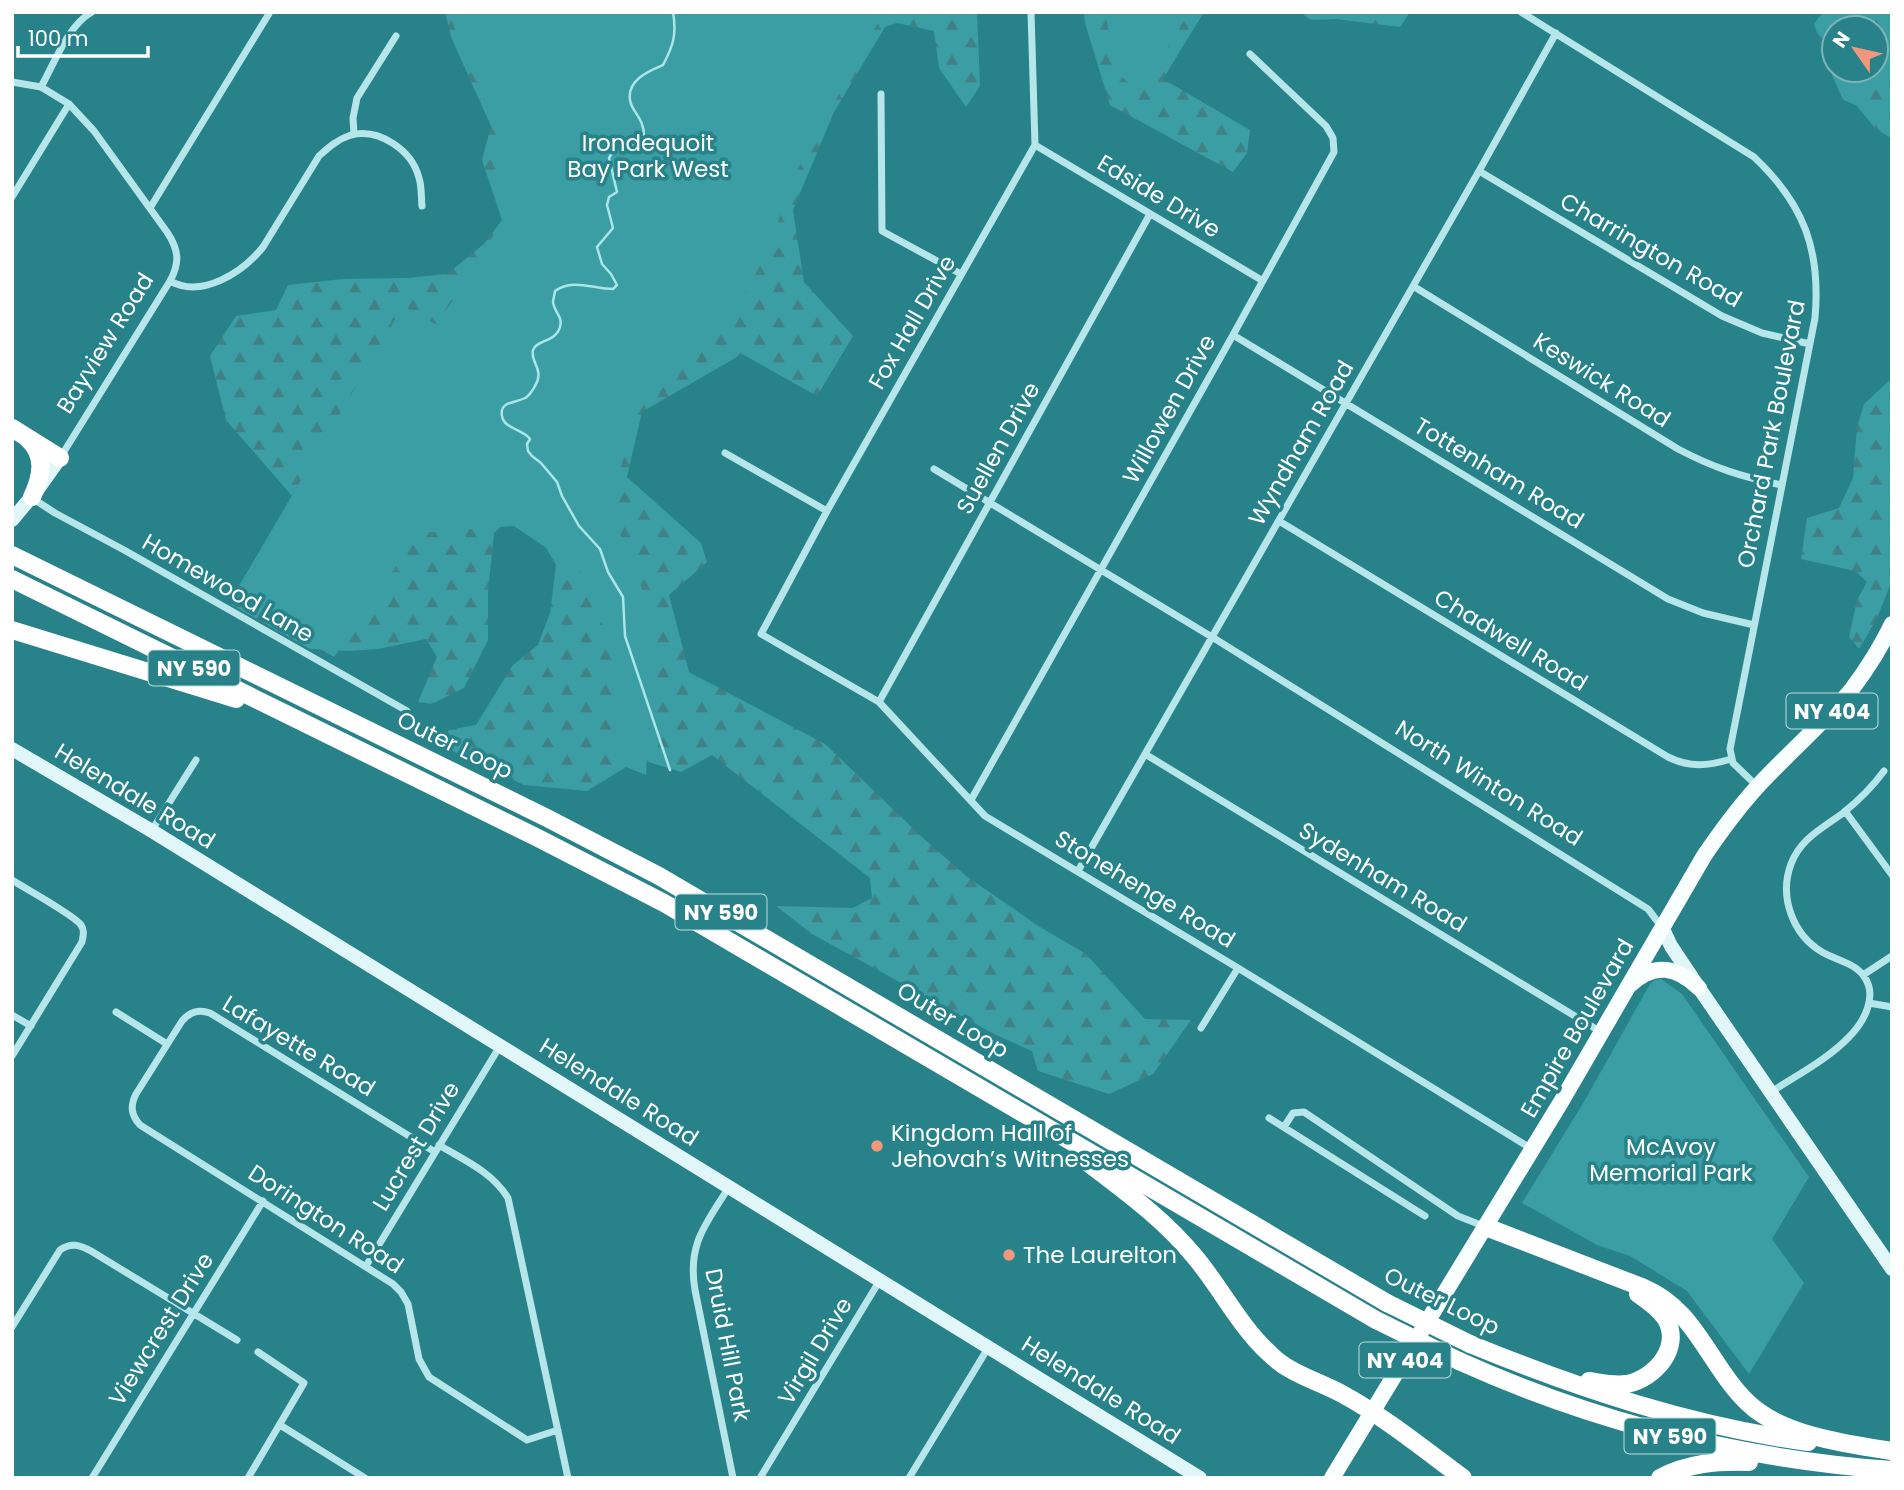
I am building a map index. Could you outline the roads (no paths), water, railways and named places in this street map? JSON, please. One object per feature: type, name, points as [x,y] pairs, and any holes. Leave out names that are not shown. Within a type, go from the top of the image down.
[{"type":"highway","points":[[20,433],[60,458]]},
{"type":"highway","points":[[20,433],[37,449],[41,464],[32,497]]},
{"type":"highway","name":"Outer Loop","points":[[12,555],[547,818],[659,876],[1387,1303],[1470,1343],[1582,1387],[1679,1416],[1787,1439],[1892,1451]]},
{"type":"highway","name":"Outer Loop","points":[[12,579],[545,841],[664,903],[1376,1320],[1459,1361],[1569,1405],[1667,1435],[1768,1456],[1885,1469]]},
{"type":"highway","points":[[12,629],[219,693],[310,728],[375,757]]},
{"type":"highway","points":[[1031,1118],[1174,1233],[1272,1357],[1294,1372],[1342,1394],[1372,1413],[1463,1478]]},
{"type":"highway","points":[[1486,1227],[1650,1290],[1671,1304],[1694,1330],[1741,1396],[1763,1415],[1806,1433],[1892,1451]]},
{"type":"highway","points":[[1470,1343],[1547,1370],[1597,1382],[1622,1384],[1646,1376],[1660,1365],[1669,1350],[1671,1337],[1667,1321],[1645,1299],[1595,1269]]},
{"type":"highway","points":[[1660,1478],[1686,1467],[1721,1461],[1885,1469]]},
{"type":"main road","name":"Empire Boulevard","points":[[1332,1478],[1533,1150],[1709,849],[1757,787],[1852,688],[1892,624]]},
{"type":"main road","points":[[1627,988],[1645,973],[1663,970],[1682,975],[1699,989]]},
{"type":"street","points":[[41,88],[75,27],[92,12]]},
{"type":"street","points":[[150,208],[270,12]]},
{"type":"street","points":[[1031,12],[1035,145]]},
{"type":"street","name":"Orchard Park Boulevard","points":[[1521,12],[1754,157],[1780,184],[1792,202],[1802,221],[1814,257],[1817,295],[1810,344],[1730,746],[1731,759]]},
{"type":"street","name":"Wyndham Road","points":[[1077,871],[1556,33]]},
{"type":"street","points":[[354,134],[353,118],[358,98],[396,36]]},
{"type":"street","name":"Willowen Drive","points":[[971,800],[1331,160],[1333,138],[1326,126],[1250,54]]},
{"type":"street","name":"Bayview Road","points":[[12,82],[41,88],[69,104],[94,131],[177,250],[177,266],[170,281],[60,458],[14,518]]},
{"type":"street","points":[[881,94],[883,231],[961,274]]},
{"type":"street","points":[[12,197],[69,104]]},
{"type":"street","points":[[170,281],[186,288],[198,287],[241,270],[263,247],[319,156],[340,139],[354,134],[383,138],[403,151],[420,178],[422,206]]},
{"type":"street","name":"Edside Drive","points":[[1035,145],[1263,281]]},
{"type":"street","name":"Fox Hall Drive","points":[[761,634],[827,510],[1035,145]]},
{"type":"street","name":"Charrington Road","points":[[1479,171],[1722,316],[1762,333],[1810,344]]},
{"type":"street","name":"Suellen Drive","points":[[880,702],[1150,214]]},
{"type":"street","name":"Keswick Road","points":[[1413,286],[1678,449],[1724,471],[1782,485]]},
{"type":"street","name":"Tottenham Road","points":[[1233,335],[1668,598],[1703,613],[1754,625]]},
{"type":"street","points":[[724,453],[827,510]]},
{"type":"street","name":"North Winton Road","points":[[934,469],[1212,637],[1648,909],[1662,927],[1699,989],[1892,1269]]},
{"type":"street","name":"Homewood Lane","points":[[32,497],[55,513],[407,711]]},
{"type":"street","name":"Chadwell Road","points":[[1279,521],[1673,760],[1700,766],[1731,759]]},
{"type":"street","name":"Stonehenge Road","points":[[761,634],[880,702],[985,816],[1533,1150]]},
{"type":"street","name":"Helendale Road","points":[[12,748],[152,831],[1200,1478]]},
{"type":"street","name":"Sydenham Road","points":[[1145,754],[1602,1033]]},
{"type":"street","points":[[1731,759],[1757,787]]},
{"type":"street","points":[[152,831],[196,760]]},
{"type":"street","points":[[1770,1092],[1850,1037],[1865,1016],[1869,992],[1863,975],[1819,950],[1797,928],[1790,914],[1787,882],[1790,865],[1799,848],[1809,837],[1845,811],[1884,771]]},
{"type":"street","points":[[1845,811],[1892,875]]},
{"type":"street","points":[[12,880],[78,921],[83,932],[82,942],[12,1056]]},
{"type":"street","points":[[1863,975],[1892,956]]},
{"type":"street","points":[[1201,1028],[1238,968]]},
{"type":"street","points":[[1869,1003],[1892,1007]]},
{"type":"street","name":"Lafayette Road","points":[[167,1044],[187,1015],[198,1011],[210,1013],[437,1148],[493,1178],[501,1186],[508,1198],[568,1478]]},
{"type":"street","points":[[116,1012],[167,1044]]},
{"type":"street","points":[[12,1015],[31,1027]]},
{"type":"street","name":"Dorington Road","points":[[167,1044],[134,1099],[131,1110],[140,1125],[393,1284],[405,1298],[422,1366],[435,1382],[527,1440],[558,1430]]},
{"type":"street","name":"Lucrest Drive","points":[[366,1266],[500,1046]]},
{"type":"street","points":[[1284,1127],[1293,1113],[1304,1112],[1430,1198],[1462,1218],[1486,1227]]},
{"type":"street","points":[[1269,1118],[1422,1214],[1430,1198]]},
{"type":"street","name":"Druid Hill Park","points":[[729,1187],[697,1242],[692,1267],[733,1478]]},
{"type":"street","name":"Viewcrest Drive","points":[[92,1478],[263,1201]]},
{"type":"street","points":[[12,1327],[60,1251],[77,1244],[237,1340]]},
{"type":"street","name":"Virgil Drive","points":[[760,1478],[881,1280]]},
{"type":"street","points":[[909,1478],[988,1348]]},
{"type":"street","points":[[247,1478],[304,1382],[258,1352]]},
{"type":"street","points":[[280,1425],[365,1478]]},
{"type":"waterway","points":[[670,770],[625,636],[623,597],[608,572],[600,549],[579,526],[557,482],[528,451],[527,444],[530,439],[506,424],[502,411],[509,403],[528,396],[538,380],[533,350],[538,344],[555,336],[560,327],[553,302],[555,291],[569,285],[613,289],[617,285],[602,264],[597,247],[613,228],[607,205],[609,197],[617,192],[609,158],[612,153],[635,145],[644,136],[642,124],[631,104],[630,93],[640,77],[663,65],[673,40],[673,12]]},
{"type":"place","name":"Kingdom Hall of Jehovah’s Witnesses","points":[[877,1146]]},
{"type":"place","name":"The Laurelton","points":[[1009,1255]]},
{"type":"park label","name":"Irondequoit Bay Park West","points":[[648,156]]},
{"type":"park label","name":"McAvoy Memorial Park","points":[[1671,1160]]}]
